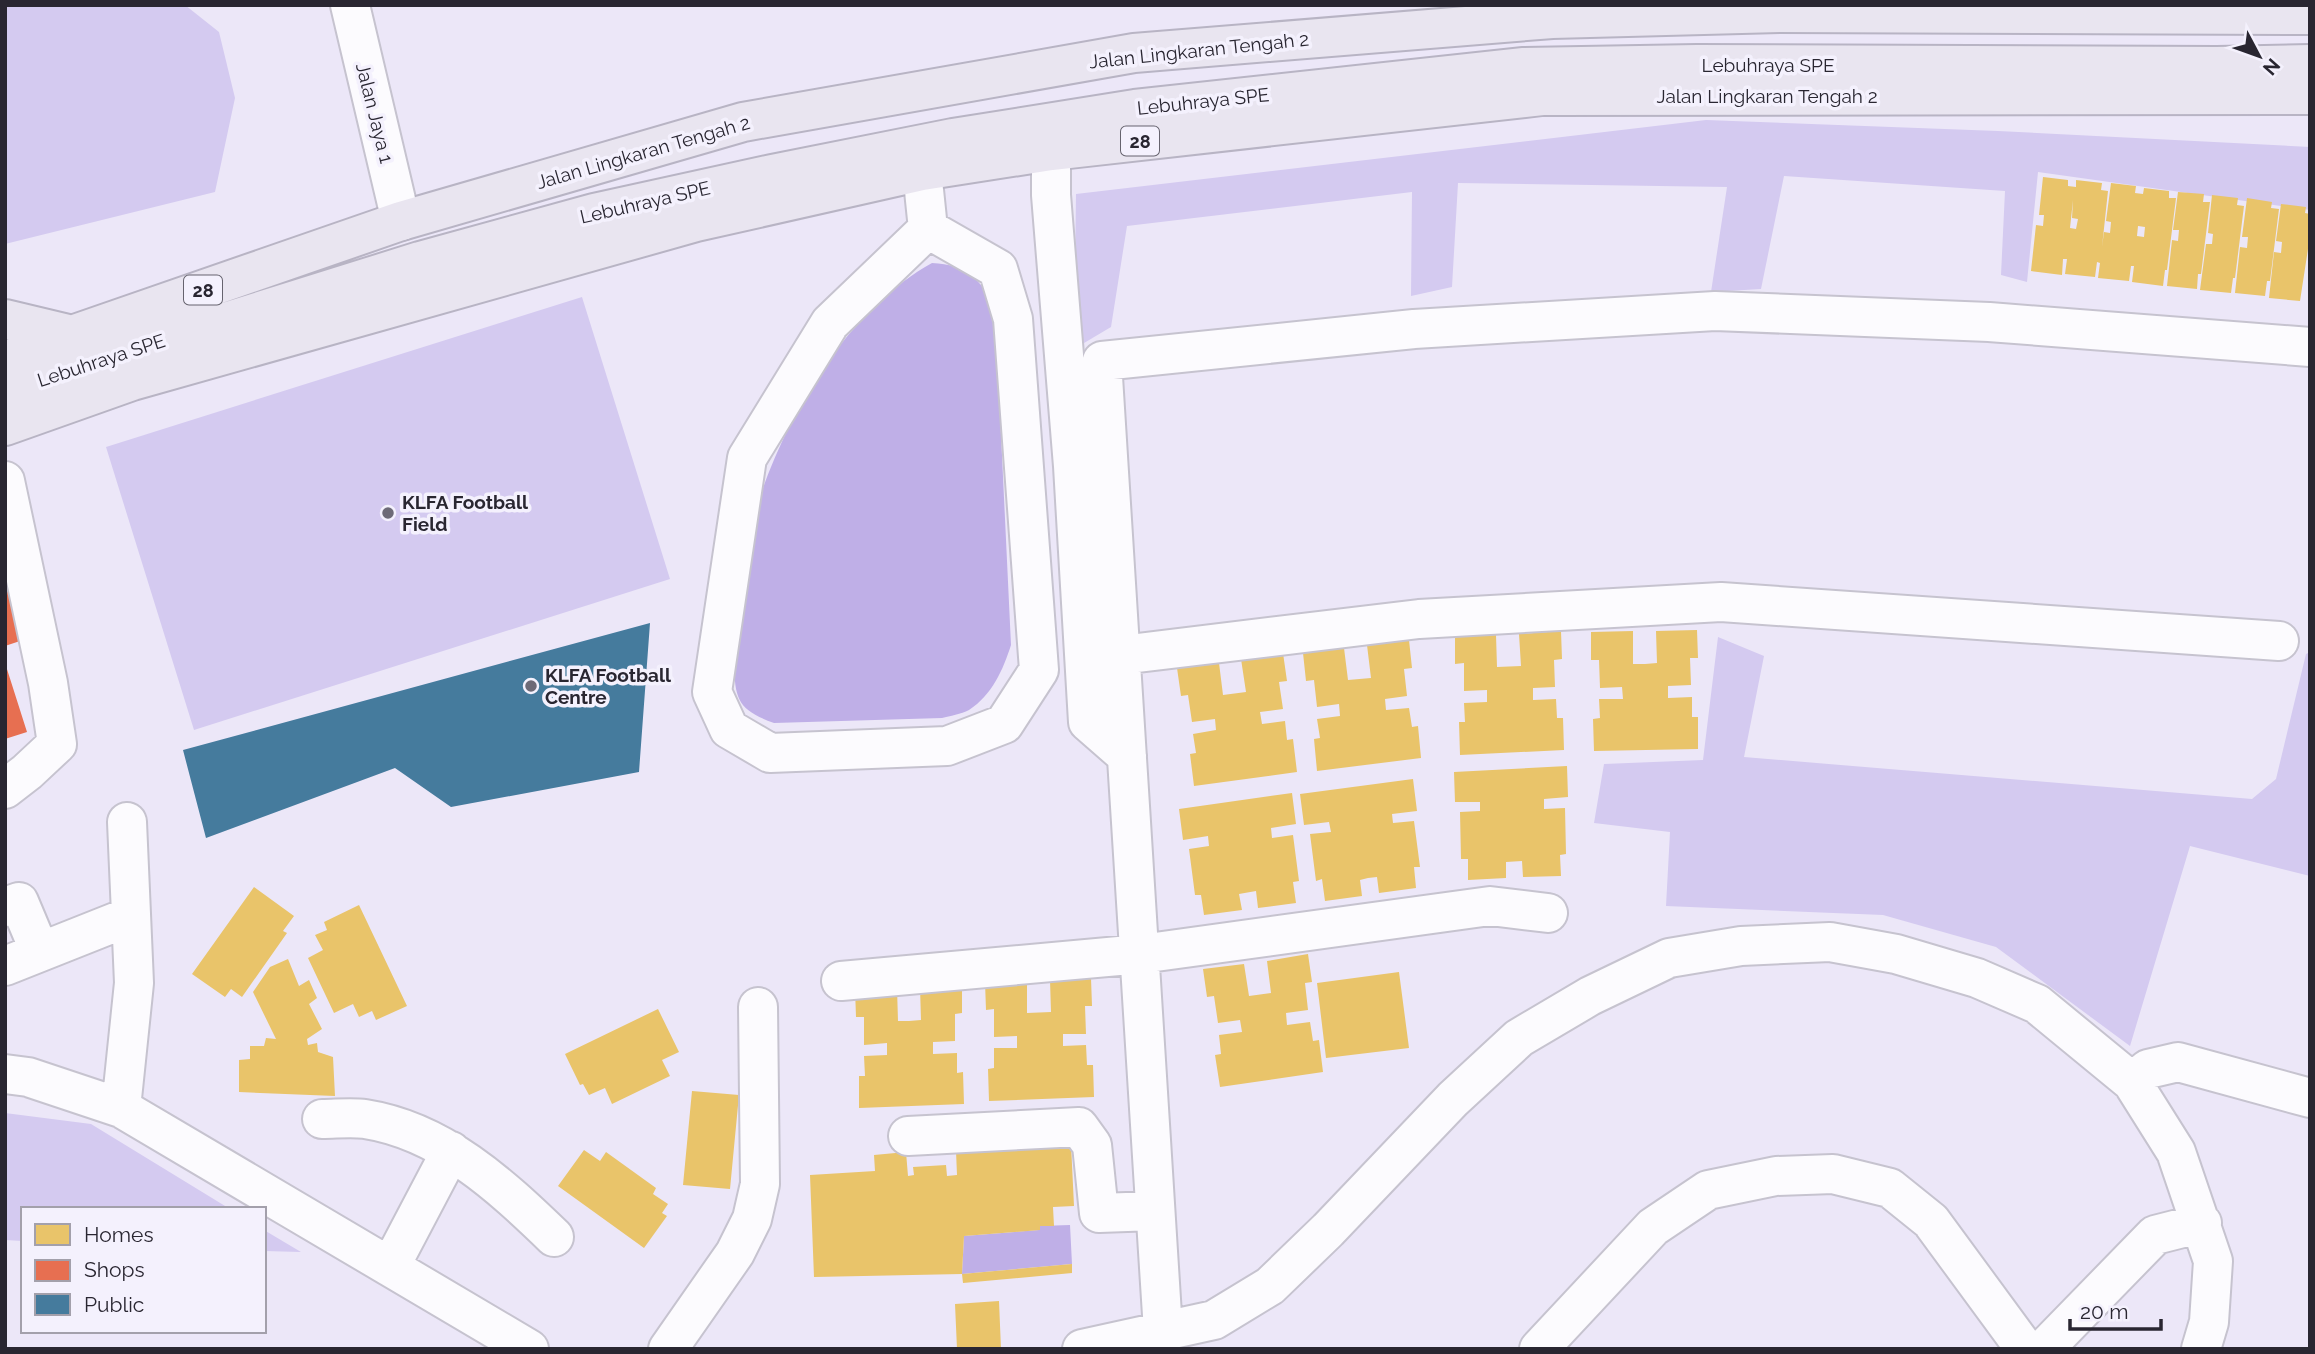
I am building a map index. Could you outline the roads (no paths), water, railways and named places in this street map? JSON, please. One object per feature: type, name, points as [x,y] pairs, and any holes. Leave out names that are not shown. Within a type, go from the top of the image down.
[{"type":"highway","name":"Jalan Lingkaran Tengah 2","points":[[5,361],[72,335],[401,221],[743,122],[1121,55],[1551,12],[1787,9],[2180,10],[2310,15]]},
{"type":"highway","name":"Lebuhraya SPE","points":[[5,391],[420,261],[594,213],[940,140],[1135,109],[1524,67],[1697,64],[2310,64]]},
{"type":"highway","name":"Jalan Lingkaran Tengah 2","points":[[5,426],[132,381],[696,222],[922,171],[1051,151],[1542,96],[2301,99]]},
{"type":"highway","points":[[5,319],[72,335]]},
{"type":"street","name":"Jalan Jaya 1","points":[[349,5],[401,221]]},
{"type":"street","points":[[1051,151],[1051,195],[1073,466],[1088,722],[1127,756]]},
{"type":"street","points":[[922,171],[928,229]]},
{"type":"street","points":[[928,229],[998,269],[1013,319],[1039,670],[1004,724],[947,746],[771,754],[729,729],[712,692],[747,458],[830,323],[928,229]]},
{"type":"street","points":[[1163,1331],[1102,361],[1414,329],[1715,311],[1989,322],[2310,347]]},
{"type":"street","points":[[5,481],[20,515],[57,744],[5,789]]},
{"type":"street","points":[[1121,655],[1419,619],[1721,603],[2279,641]]},
{"type":"street","points":[[121,1108],[135,983],[127,822]]},
{"type":"street","points":[[5,907],[19,902],[23,959],[131,916]]},
{"type":"street","points":[[841,981],[1140,954],[1490,906],[1548,913]]},
{"type":"street","points":[[1082,1349],[1214,1320],[1270,1286],[1328,1230],[1453,1099],[1519,1038],[1590,996],[1669,958],[1741,946],[1830,942],[1896,954],[1978,978],[2037,1004],[2133,1082],[2176,1152],[2213,1261],[2208,1322],[2201,1349]]},
{"type":"street","points":[[668,1349],[735,1253],[752,1219],[760,1184],[758,1007]]},
{"type":"street","points":[[2133,1082],[2148,1069],[2178,1062],[2310,1098]]},
{"type":"street","points":[[5,1074],[28,1077],[121,1108],[530,1349]]},
{"type":"street","points":[[322,1119],[364,1119],[416,1132],[451,1151],[507,1191],[554,1237]]},
{"type":"street","points":[[908,1136],[1079,1127],[1092,1144],[1098,1213],[1155,1211]]},
{"type":"street","points":[[390,1267],[451,1151]]},
{"type":"street","points":[[1539,1349],[1653,1227],[1708,1190],[1776,1176],[1833,1174],[1890,1188],[1931,1221],[2025,1349]]},
{"type":"street","points":[[2044,1349],[2155,1235],[2202,1223]]},
{"type":"place","name":"KLFA Football Field","points":[[388,513]]},
{"type":"place","name":"KLFA Football Centre","points":[[531,686]]}]
